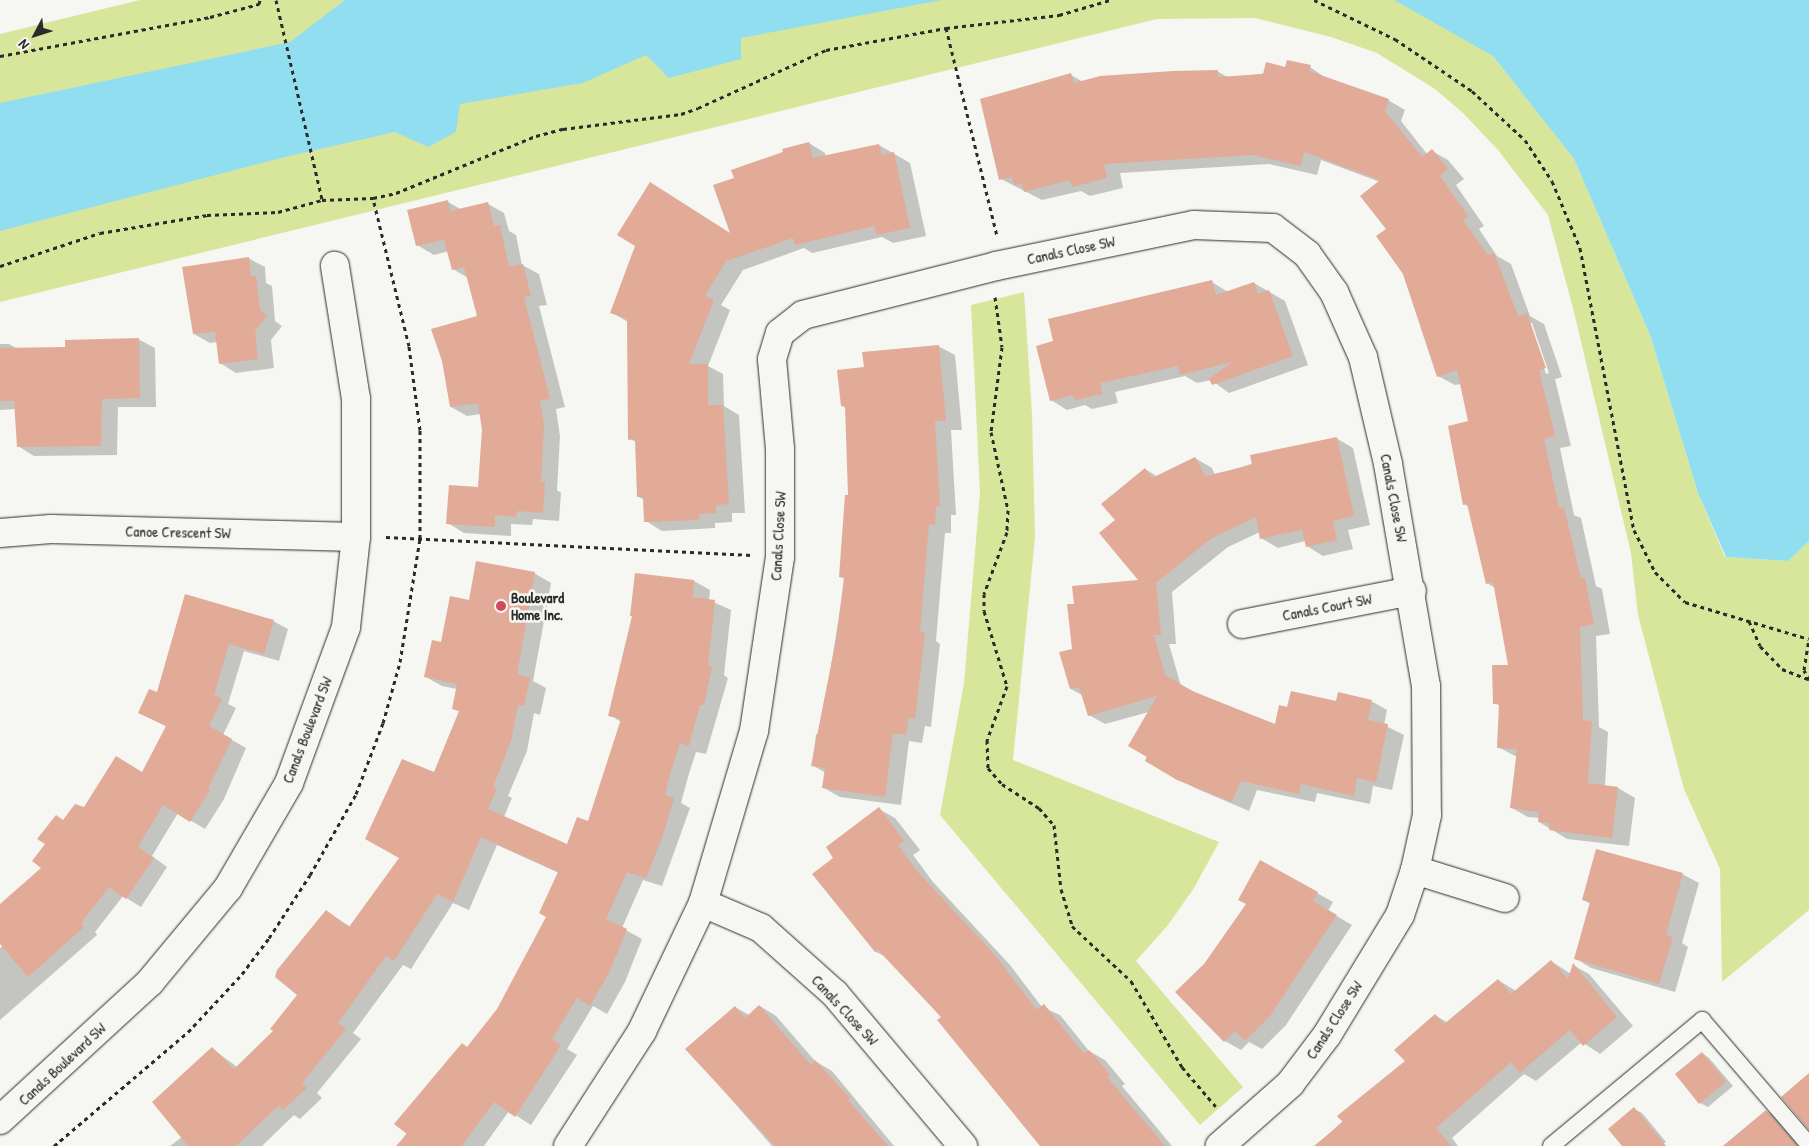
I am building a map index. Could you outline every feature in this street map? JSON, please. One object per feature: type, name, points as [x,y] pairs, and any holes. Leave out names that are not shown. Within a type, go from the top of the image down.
[{"type":"street","name":"Canals Close SW","points":[[568,1146],[642,1031],[703,903],[754,731],[780,557],[780,449],[772,359],[780,332],[803,315],[996,266],[1194,225],[1273,228],[1307,254],[1334,292],[1363,357],[1388,464],[1412,591],[1426,686],[1427,815],[1415,870],[1400,915],[1327,1035],[1290,1084],[1229,1139]]},
{"type":"street","name":"Canals Boulevard SW","points":[[0,1120],[150,982],[228,888],[289,783],[346,627],[356,537],[356,399],[335,266]]},
{"type":"street","name":"Canoe Crescent SW","points":[[0,533],[51,529],[356,537]]},
{"type":"street","name":"Canals Court SW","points":[[1242,624],[1412,591]]},
{"type":"street","points":[[1415,870],[1505,898]]},
{"type":"street","name":"Canals Close SW","points":[[703,903],[761,928],[835,994],[964,1146]]},
{"type":"lane","points":[[1551,1146],[1702,1020],[1809,1145]]},
{"type":"path","points":[[0,56],[210,17],[259,4],[260,0]]},
{"type":"path","points":[[276,0],[281,12],[322,200]]},
{"type":"path","points":[[0,266],[100,233],[207,215],[278,212],[322,200],[373,198],[409,190],[536,136],[563,129],[681,114],[826,50],[946,28],[1059,15],[1110,0]]},
{"type":"path","points":[[1314,0],[1395,39],[1472,90],[1525,140],[1552,181],[1580,248],[1634,530],[1655,572],[1685,602],[1809,639],[1804,670],[1809,680]]},
{"type":"path","points":[[946,28],[998,241],[994,290],[1001,325],[1002,355],[990,432],[1008,510],[1007,532],[984,594],[984,611],[1006,686],[987,740],[988,768],[1002,784],[1039,808],[1054,825],[1061,889],[1072,926],[1130,981],[1182,1067],[1229,1139]]},
{"type":"path","points":[[356,537],[780,557]]},
{"type":"path","points":[[1748,621],[1760,646],[1782,669],[1809,680]]},
{"type":"green space","points":[[140,0],[1491,0],[1493,56],[1574,159],[1650,335],[1698,493],[1725,557],[1788,561],[1809,541],[1809,910],[1722,982],[1720,869],[1684,789],[1638,615],[1631,553],[1574,312],[1548,215],[1498,150],[1463,113],[1435,89],[1377,53],[1331,37],[1255,18],[1157,19],[0,302],[0,34]]},
{"type":"green space","points":[[1024,292],[1032,414],[1035,537],[1013,760],[1219,842],[1194,888],[1168,925],[1136,961],[1243,1087],[1200,1125],[940,815],[964,683],[980,492],[971,305]]},
{"type":"water","points":[[345,0],[942,0],[741,38],[741,59],[669,78],[646,55],[583,83],[460,104],[456,132],[428,147],[395,132],[285,157],[0,231],[0,103],[290,42]]},
{"type":"water","points":[[1394,0],[1809,0],[1809,541],[1788,561],[1726,557],[1698,493],[1650,335],[1574,159],[1493,56]]},
{"type":"building","points":[[1287,60],[1311,65],[1309,71],[1389,99],[1385,111],[1422,157],[1432,149],[1448,169],[1440,176],[1468,216],[1463,220],[1488,255],[1494,253],[1518,316],[1527,313],[1546,368],[1539,370],[1555,436],[1544,439],[1559,508],[1564,507],[1581,579],[1585,578],[1594,624],[1580,627],[1583,720],[1592,721],[1588,783],[1618,787],[1612,838],[1549,830],[1550,823],[1538,822],[1539,812],[1510,808],[1517,749],[1497,748],[1499,704],[1493,704],[1492,665],[1508,665],[1493,582],[1486,584],[1467,504],[1463,505],[1448,426],[1468,421],[1457,370],[1437,377],[1403,274],[1376,236],[1386,229],[1360,196],[1380,180],[1304,152],[1301,166],[1252,155],[1104,164],[1107,178],[1072,187],[1070,180],[1024,192],[1022,183],[1014,185],[1012,177],[999,180],[980,99],[1071,73],[1074,83],[1100,76],[1173,71],[1218,70],[1218,77],[1263,74],[1266,62],[1285,67]]},
{"type":"building","points":[[809,142],[813,158],[879,144],[882,155],[894,152],[910,228],[876,235],[874,226],[795,245],[793,238],[726,261],[705,296],[714,300],[689,364],[708,364],[708,405],[723,405],[729,504],[716,505],[716,513],[699,514],[699,520],[644,522],[643,497],[637,497],[635,439],[628,440],[627,319],[610,313],[635,246],[617,235],[650,182],[730,233],[713,185],[734,178],[731,170],[783,152],[782,149]]},
{"type":"building","points":[[448,200],[450,211],[488,202],[494,226],[500,225],[509,267],[523,264],[531,296],[524,297],[550,399],[540,400],[544,426],[541,482],[545,482],[543,513],[517,511],[516,517],[495,515],[495,527],[446,524],[449,485],[478,487],[482,430],[478,403],[450,407],[442,361],[431,329],[477,316],[464,267],[452,270],[444,240],[416,246],[407,210]]},
{"type":"building","points":[[249,257],[251,276],[256,276],[260,310],[267,316],[255,331],[258,359],[219,364],[215,332],[193,334],[182,267]]},
{"type":"building","points":[[1212,280],[1216,295],[1254,282],[1258,294],[1269,290],[1293,356],[1212,385],[1209,379],[1232,362],[1180,375],[1178,366],[1100,383],[1102,394],[1075,400],[1073,395],[1050,401],[1036,346],[1053,341],[1048,319]]},
{"type":"building","points":[[139,338],[140,398],[102,399],[101,446],[17,447],[14,401],[0,401],[0,348],[65,347],[65,340]]},
{"type":"building","points":[[939,345],[946,421],[935,421],[940,507],[936,506],[935,525],[929,524],[920,632],[925,633],[915,719],[909,717],[906,735],[893,733],[885,797],[822,788],[825,768],[811,766],[836,640],[844,578],[839,577],[845,495],[848,495],[845,406],[841,406],[837,370],[864,367],[862,352]]},
{"type":"building","points":[[1337,437],[1354,516],[1333,521],[1337,540],[1306,547],[1302,530],[1260,539],[1256,517],[1212,538],[1156,583],[1161,635],[1154,635],[1165,675],[1194,692],[1275,724],[1279,705],[1287,707],[1291,691],[1336,701],[1338,692],[1372,700],[1368,720],[1388,724],[1376,782],[1357,778],[1354,796],[1301,784],[1299,794],[1241,781],[1232,802],[1177,780],[1145,761],[1147,757],[1128,746],[1157,696],[1088,716],[1079,687],[1070,689],[1059,652],[1072,649],[1067,604],[1074,604],[1072,586],[1138,580],[1099,533],[1115,520],[1101,504],[1145,468],[1152,478],[1195,457],[1205,476],[1252,465],[1250,455]]},
{"type":"building","points":[[476,561],[535,572],[517,674],[530,678],[524,706],[518,705],[511,741],[493,787],[497,788],[488,809],[567,844],[577,817],[588,821],[621,719],[608,716],[632,616],[630,616],[635,573],[694,580],[693,597],[715,600],[708,666],[712,667],[704,705],[700,705],[689,746],[680,743],[665,795],[674,798],[662,838],[646,878],[627,872],[606,919],[627,929],[609,973],[590,1006],[577,998],[552,1039],[561,1045],[515,1117],[494,1102],[462,1146],[396,1146],[407,1134],[394,1124],[462,1043],[467,1047],[497,1009],[546,917],[539,913],[558,872],[481,837],[453,902],[437,894],[394,961],[386,956],[338,1023],[346,1029],[302,1083],[307,1088],[283,1110],[279,1105],[236,1146],[188,1146],[152,1102],[212,1047],[234,1069],[273,1031],[270,1029],[297,995],[275,977],[277,970],[326,910],[349,927],[399,858],[365,839],[402,759],[434,772],[459,711],[452,709],[457,684],[424,677],[432,640],[441,642],[450,596],[469,600]]},
{"type":"building","points":[[185,594],[274,620],[264,654],[229,644],[214,695],[222,699],[209,726],[232,739],[208,789],[210,790],[190,822],[163,805],[138,847],[154,858],[126,899],[109,887],[81,923],[84,927],[28,977],[0,944],[0,904],[41,868],[32,861],[45,844],[37,839],[56,815],[63,820],[75,804],[84,807],[116,756],[142,772],[166,726],[138,713],[149,689],[157,692]]},
{"type":"building","points":[[879,807],[904,841],[898,845],[917,871],[994,954],[1037,1010],[1044,1004],[1084,1054],[1089,1050],[1110,1074],[1107,1077],[1165,1146],[1040,1146],[937,1020],[941,1017],[878,950],[875,952],[812,874],[833,858],[826,847]]},
{"type":"building","points":[[1596,849],[1683,873],[1666,935],[1673,937],[1659,984],[1574,959],[1590,902],[1582,900]]},
{"type":"building","points":[[1260,860],[1318,892],[1313,901],[1337,915],[1270,1016],[1245,1041],[1235,1031],[1224,1042],[1175,992],[1204,964],[1246,904],[1238,900]]},
{"type":"building","points":[[1551,960],[1568,979],[1573,963],[1617,1017],[1583,1046],[1570,1030],[1520,1073],[1511,1062],[1436,1128],[1451,1146],[1314,1146],[1343,1122],[1337,1116],[1405,1061],[1394,1050],[1435,1014],[1444,1024],[1498,979],[1511,994]]},
{"type":"building","points":[[759,1005],[811,1065],[815,1060],[850,1098],[848,1100],[888,1146],[775,1146],[685,1049],[735,1006],[745,1018]]},
{"type":"building","points":[[1702,1052],[1726,1082],[1699,1104],[1675,1074]]},
{"type":"building","points":[[1809,1073],[1809,1130],[1781,1097]]},
{"type":"building","points":[[1634,1107],[1666,1146],[1622,1146],[1608,1129]]},
{"type":"building","points":[[1766,1110],[1797,1146],[1723,1146]]},
{"type":"place","name":"Boulevard Home Inc.","points":[[501,606]]}]
